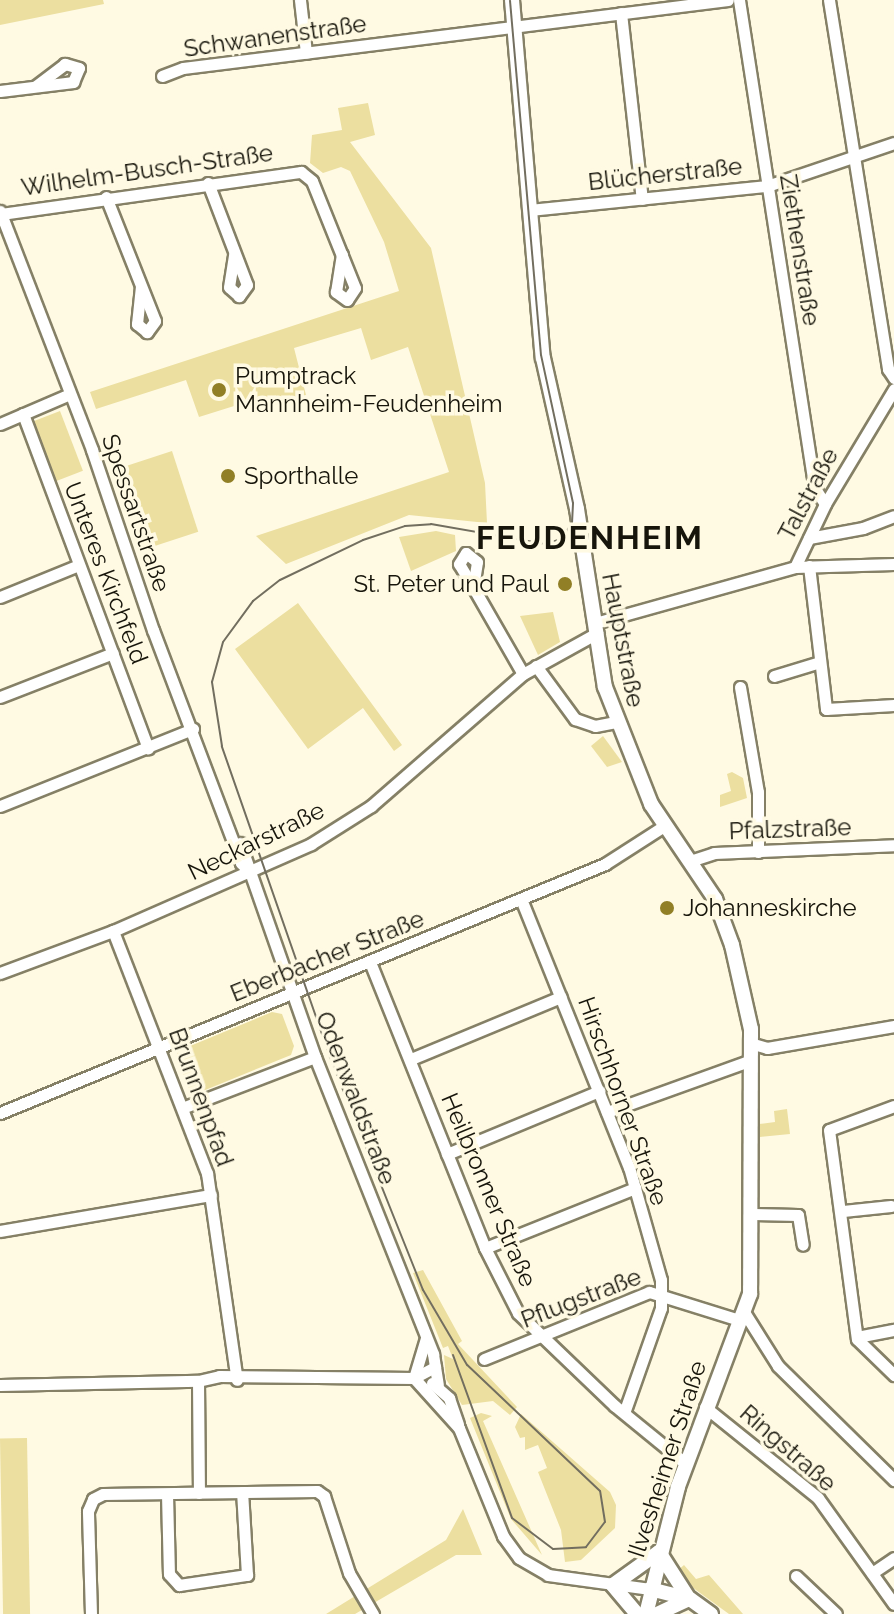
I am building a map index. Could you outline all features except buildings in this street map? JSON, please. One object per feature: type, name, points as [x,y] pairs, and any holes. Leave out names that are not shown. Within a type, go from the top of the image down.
[{"type":"street","points":[[300,0],[306,53]]},
{"type":"street","name":"Hauptstraße","points":[[512,0],[543,358],[616,722],[664,826],[715,899],[732,945],[749,1011],[753,1214],[750,1294],[742,1316]]},
{"type":"street","name":"Schwanenstraße","points":[[162,76],[306,53],[728,0]]},
{"type":"street","name":"Ziethenstraße","points":[[739,0],[814,487],[825,504]]},
{"type":"street","points":[[829,0],[888,369],[894,378]]},
{"type":"street","points":[[621,13],[642,199]]},
{"type":"street","points":[[0,91],[36,86]]},
{"type":"street","name":"Blücherstraße","points":[[530,210],[767,186],[894,143]]},
{"type":"street","name":"Wilhelm-Busch-Straße","points":[[1,212],[208,183],[308,175],[342,254]]},
{"type":"street","points":[[208,183],[234,254]]},
{"type":"street","points":[[106,197],[141,287]]},
{"type":"street","name":"Spessartstraße","points":[[1,212],[193,729],[232,829],[250,859],[251,873]]},
{"type":"street","name":"Talstraße","points":[[596,628],[795,567],[825,504],[894,389]]},
{"type":"street","points":[[0,424],[70,394]]},
{"type":"street","name":"Unteres Kirchfeld","points":[[23,414],[148,748]]},
{"type":"street","points":[[809,538],[863,528],[894,516]]},
{"type":"street","points":[[795,567],[894,564]]},
{"type":"street","points":[[0,597],[79,565]]},
{"type":"street","points":[[809,566],[826,709],[894,705]]},
{"type":"street","points":[[473,587],[523,674]]},
{"type":"street","name":"Neckarstraße","points":[[0,973],[113,931],[251,873],[311,844],[371,806],[523,674],[596,628]]},
{"type":"street","points":[[0,697],[113,653]]},
{"type":"street","points":[[774,676],[820,662]]},
{"type":"street","points":[[536,666],[575,719],[595,726],[616,722]]},
{"type":"street","points":[[740,687],[758,792],[758,852]]},
{"type":"street","points":[[0,806],[193,729]]},
{"type":"street","name":"Eberbacher Straße","points":[[0,1113],[605,864],[664,826]]},
{"type":"street","name":"Pfalzstraße","points":[[690,861],[701,855],[894,845]]},
{"type":"street","name":"Odenwaldstraße","points":[[251,873],[315,1057],[426,1337],[438,1385],[453,1406],[503,1536],[519,1558],[548,1575],[650,1589],[690,1599],[711,1614]]},
{"type":"street","name":"Hirschhorner Straße","points":[[521,899],[635,1188],[662,1293]]},
{"type":"street","name":"Brunnenpfad","points":[[113,931],[185,1107],[211,1195],[237,1380]]},
{"type":"street","name":"Heilbronner Straße","points":[[370,962],[485,1248],[518,1313],[539,1337],[686,1464]]},
{"type":"street","points":[[411,1059],[561,997]]},
{"type":"street","points":[[750,1043],[767,1048],[894,1026]]},
{"type":"street","points":[[185,1107],[315,1057]]},
{"type":"street","points":[[607,1112],[749,1061]]},
{"type":"street","points":[[447,1154],[599,1091]]},
{"type":"street","points":[[894,1106],[829,1130],[843,1211],[857,1337],[894,1375]]},
{"type":"street","points":[[485,1248],[635,1188]]},
{"type":"street","points":[[0,1231],[211,1195]]},
{"type":"street","points":[[843,1211],[891,1206]]},
{"type":"street","points":[[753,1214],[798,1215],[803,1245]]},
{"type":"street","name":"Pflugstraße","points":[[484,1359],[649,1292],[742,1316]]},
{"type":"street","points":[[624,1413],[662,1293]]},
{"type":"street","points":[[742,1316],[778,1366],[894,1480]]},
{"type":"street","name":"Ilvesheimer Straße","points":[[646,1614],[659,1552],[686,1464],[705,1407],[742,1316]]},
{"type":"street","points":[[857,1337],[894,1330]]},
{"type":"street","points":[[414,1378],[426,1337]]},
{"type":"street","points":[[414,1378],[435,1367]]},
{"type":"street","points":[[0,1385],[198,1381],[219,1386],[237,1380],[414,1378],[438,1385]]},
{"type":"street","name":"Odenwaldstraße","points":[[414,1378],[459,1428]]},
{"type":"street","points":[[198,1381],[199,1493]]},
{"type":"street","name":"Ringstraße","points":[[705,1407],[818,1498],[894,1604]]},
{"type":"street","points":[[91,1614],[88,1511],[93,1499],[317,1491],[324,1496],[349,1573],[373,1614]]},
{"type":"street","points":[[167,1494],[169,1574],[179,1585],[247,1575],[242,1492]]},
{"type":"street","points":[[637,1614],[613,1585],[659,1552],[690,1599],[657,1614]]},
{"type":"street","points":[[872,1573],[894,1558]]},
{"type":"street","points":[[796,1576],[836,1614]]},
{"type":"shaded area","points":[[0,0],[103,0],[104,4],[0,25]]},
{"type":"shaded area","points":[[368,103],[375,135],[350,142],[431,248],[485,483],[487,523],[409,515],[286,564],[256,536],[449,472],[408,347],[371,360],[361,328],[294,348],[306,395],[253,412],[250,401],[199,417],[186,380],[96,409],[90,392],[399,291],[384,242],[350,171],[341,167],[323,173],[310,163],[312,135],[342,130],[338,108]]},
{"type":"shaded area","points":[[60,411],[83,471],[49,484],[26,424]]},
{"type":"shaded area","points":[[172,451],[198,532],[148,548],[122,467]]},
{"type":"shaded area","points":[[436,531],[455,535],[456,551],[411,571],[399,537]]},
{"type":"shaded area","points":[[298,603],[402,745],[394,751],[363,708],[308,749],[235,649]]},
{"type":"shaded area","points":[[553,612],[560,642],[538,655],[520,616]]},
{"type":"shaded area","points":[[603,736],[622,762],[607,767],[591,746]]},
{"type":"shaded area","points":[[732,772],[743,778],[747,798],[720,807],[720,795],[731,791],[727,774]]},
{"type":"shaded area","points":[[272,1012],[282,1014],[294,1046],[291,1055],[198,1093],[189,1090],[176,1058],[178,1051]]},
{"type":"shaded area","points":[[787,1109],[790,1134],[760,1137],[759,1124],[775,1122],[774,1111]]},
{"type":"shaded area","points":[[423,1270],[462,1341],[458,1344],[517,1407],[510,1415],[493,1401],[462,1405],[446,1379],[444,1355],[453,1359],[448,1346],[443,1348],[413,1273]]},
{"type":"shaded area","points":[[481,1413],[492,1416],[483,1421],[542,1555],[511,1519],[470,1418]]},
{"type":"shaded area","points":[[521,1414],[610,1492],[616,1505],[615,1528],[581,1560],[565,1562],[561,1530],[538,1472],[547,1468],[538,1445],[525,1450],[525,1437],[520,1438],[515,1427]]},
{"type":"shaded area","points":[[0,1438],[27,1438],[30,1614],[3,1614]]},
{"type":"shaded area","points":[[463,1509],[482,1555],[456,1555],[355,1614],[326,1614],[446,1540]]},
{"type":"shaded area","points":[[684,1565],[696,1579],[709,1575],[743,1614],[729,1614],[685,1582],[676,1572]]},
{"type":"tram line","points":[[453,1355],[512,1518],[553,1549],[586,1547],[605,1522],[600,1491],[467,1365],[423,1290],[330,1057],[222,746],[212,682],[223,642],[253,601],[280,580],[363,540],[405,526],[431,524],[546,544],[561,539],[572,523],[573,503],[541,355],[510,0]]},
{"type":"place","name":"Pumptrack Mannheim-Feudenheim","points":[[219,390]]},
{"type":"place","name":"Sporthalle","points":[[228,476]]},
{"type":"place","name":"St. Peter und Paul","points":[[565,584]]},
{"type":"place","name":"Johanneskirche","points":[[667,908]]},
{"type":"district","name":"FEUDENHEIM","points":[[590,538]]}]
